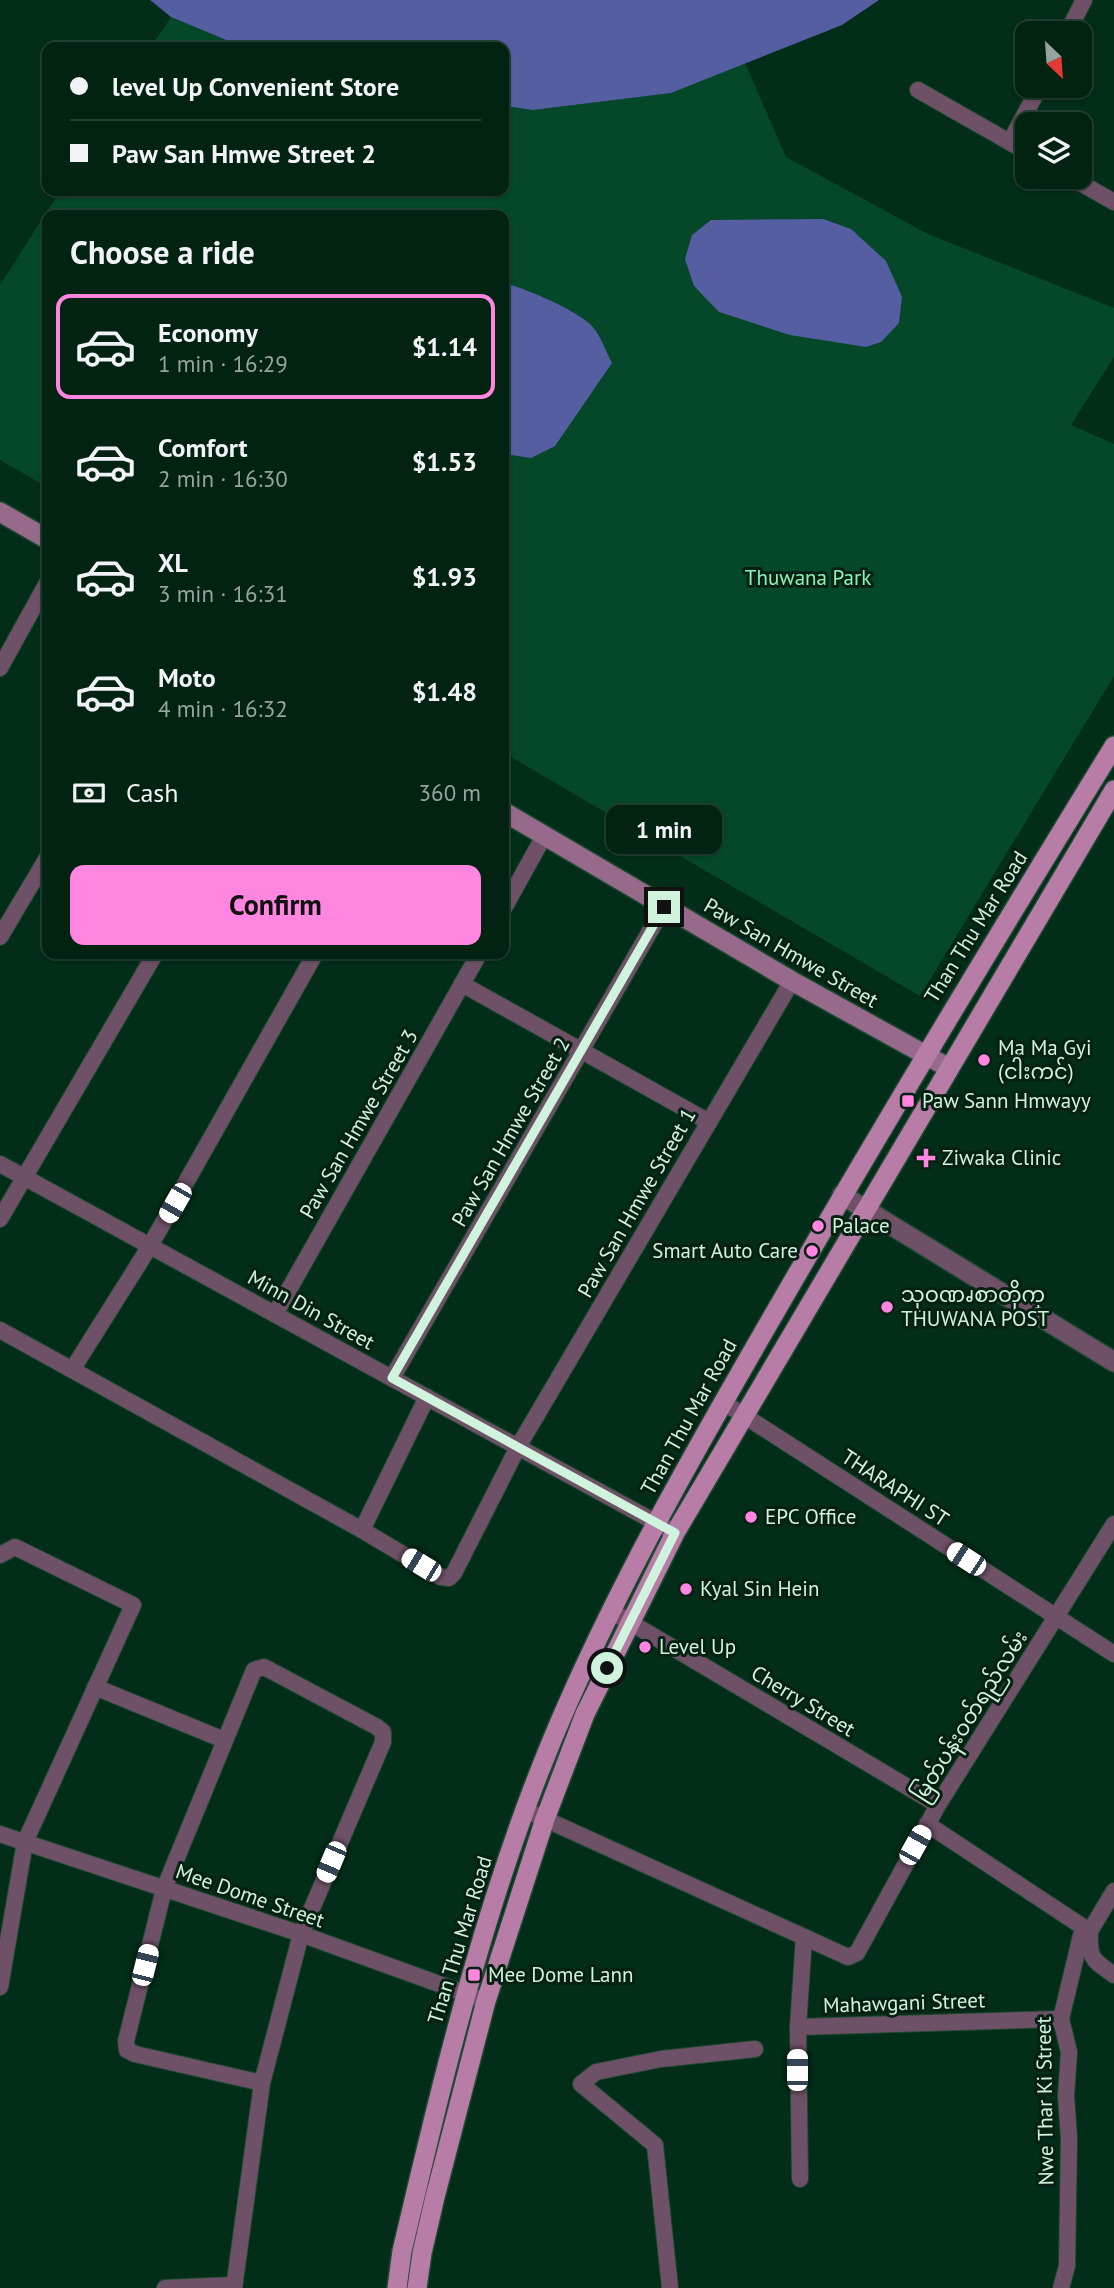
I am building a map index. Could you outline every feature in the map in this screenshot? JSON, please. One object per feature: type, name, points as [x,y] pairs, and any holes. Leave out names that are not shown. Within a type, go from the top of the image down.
[{"type":"main road","points":[[0,513],[42,537]]},
{"type":"main road","name":"Than Thu Mar Road","points":[[397,2288],[402,2251],[464,1994],[525,1810],[567,1706],[611,1611],[723,1402],[842,1195],[1114,746]]},
{"type":"main road","name":"Than Thu Mar Road","points":[[418,2288],[422,2253],[435,2197],[486,2001],[545,1819],[585,1714],[675,1533],[1114,790]]},
{"type":"main road","name":"Paw San Hmwe Street","points":[[509,815],[792,981],[949,1068]]},
{"type":"street","points":[[1073,21],[1084,0]]},
{"type":"street","points":[[918,90],[1015,145]]},
{"type":"street","points":[[1010,142],[1034,98]]},
{"type":"street","points":[[1091,189],[1114,202]]},
{"type":"street","points":[[0,668],[42,592]]},
{"type":"street","points":[[509,899],[544,836]]},
{"type":"street","points":[[0,937],[42,866]]},
{"type":"street","name":"Paw San Hmwe Street 2","points":[[392,1378],[664,907]]},
{"type":"street","points":[[0,1219],[152,959]]},
{"type":"street","points":[[72,1370],[150,1246],[312,959]]},
{"type":"street","name":"Paw San Hmwe Street 3","points":[[275,1314],[476,959]]},
{"type":"street","name":"Paw San Hmwe Street 1","points":[[362,1530],[441,1577],[449,1578],[454,1573],[518,1447],[792,981]]},
{"type":"street","points":[[462,984],[709,1122]]},
{"type":"street","name":"Minn Din Street","points":[[0,1164],[675,1533]]},
{"type":"street","points":[[842,1195],[1114,1362]]},
{"type":"street","points":[[0,1330],[362,1530],[427,1397]]},
{"type":"street","name":"THARAPHI ST","points":[[723,1402],[1114,1654]]},
{"type":"street","name":"မြတ်ပန်းဝတ်ရည်လမ်း","points":[[804,1937],[838,1955],[848,1958],[857,1953],[938,1805],[1114,1524]]},
{"type":"street","points":[[0,1555],[15,1547],[133,1605],[25,1842],[0,1987]]},
{"type":"street","name":"Cherry Street","points":[[611,1611],[938,1805]]},
{"type":"street","points":[[164,2288],[234,2286],[262,2083],[301,1934],[383,1742],[383,1732],[377,1727],[264,1667],[254,1670],[164,1889],[126,2041],[127,2050],[135,2054],[262,2083]]},
{"type":"street","points":[[95,1687],[224,1740]]},
{"type":"street","points":[[525,1810],[804,1937]]},
{"type":"street","points":[[927,1824],[1086,1929],[1094,1961],[1114,1975]]},
{"type":"street","name":"Mee Dome Street","points":[[0,1834],[301,1934],[486,2001]]},
{"type":"street","name":"Nwe Thar Ki Street","points":[[1061,2288],[1067,2266],[1069,2138],[1066,2096],[1069,2052],[1061,2019],[1086,1929],[1114,1891]]},
{"type":"street","name":"Mahawgani Street","points":[[804,1937],[798,2027],[1061,2019]]},
{"type":"street","points":[[798,2027],[800,2179]]},
{"type":"street","points":[[670,2288],[655,2145],[582,2084],[597,2072],[661,2059],[755,2049]]},
{"type":"green space","points":[[171,17],[231,42],[154,42]]},
{"type":"green space","name":"Thuwana Park","points":[[745,63],[786,157],[928,234],[1114,308],[1114,357],[1071,425],[1114,444],[1114,676],[920,996],[509,756],[509,210],[48,210],[57,196],[509,196],[509,107],[533,110],[671,93]]},
{"type":"green space","name":"Thuwana Park","points":[[42,219],[42,484],[0,460],[0,285]]},
{"type":"water","points":[[150,0],[879,0],[842,25],[671,93],[533,110],[509,107],[509,42],[231,42],[171,17]]},
{"type":"water","points":[[823,219],[851,229],[886,261],[902,297],[899,323],[881,342],[866,347],[790,335],[719,312],[694,286],[685,259],[692,235],[711,220]]},
{"type":"water","points":[[509,285],[549,300],[583,318],[597,332],[612,363],[555,446],[531,458],[509,455]]},
{"type":"place","name":"Ma Ma Gyi (ငါးကင်)","points":[[984,1060]]},
{"type":"place","name":"Paw Sann Hmwayy","points":[[908,1101]]},
{"type":"place","name":"Ziwaka Clinic","points":[[926,1158]]},
{"type":"place","name":"Palace","points":[[818,1226]]},
{"type":"place","name":"Smart Auto Care","points":[[812,1251]]},
{"type":"place","name":"သုဝဏၧစာတိုက္ THUWANA POST","points":[[887,1307]]},
{"type":"place","name":"EPC Office","points":[[751,1517]]},
{"type":"place","name":"Kyal Sin Hein","points":[[686,1589]]},
{"type":"place","name":"Level Up","points":[[645,1647]]},
{"type":"place","name":"Mee Dome Lann","points":[[474,1975]]},
{"type":"route","points":[[607,1668],[675,1533],[392,1378],[664,907]]}]
